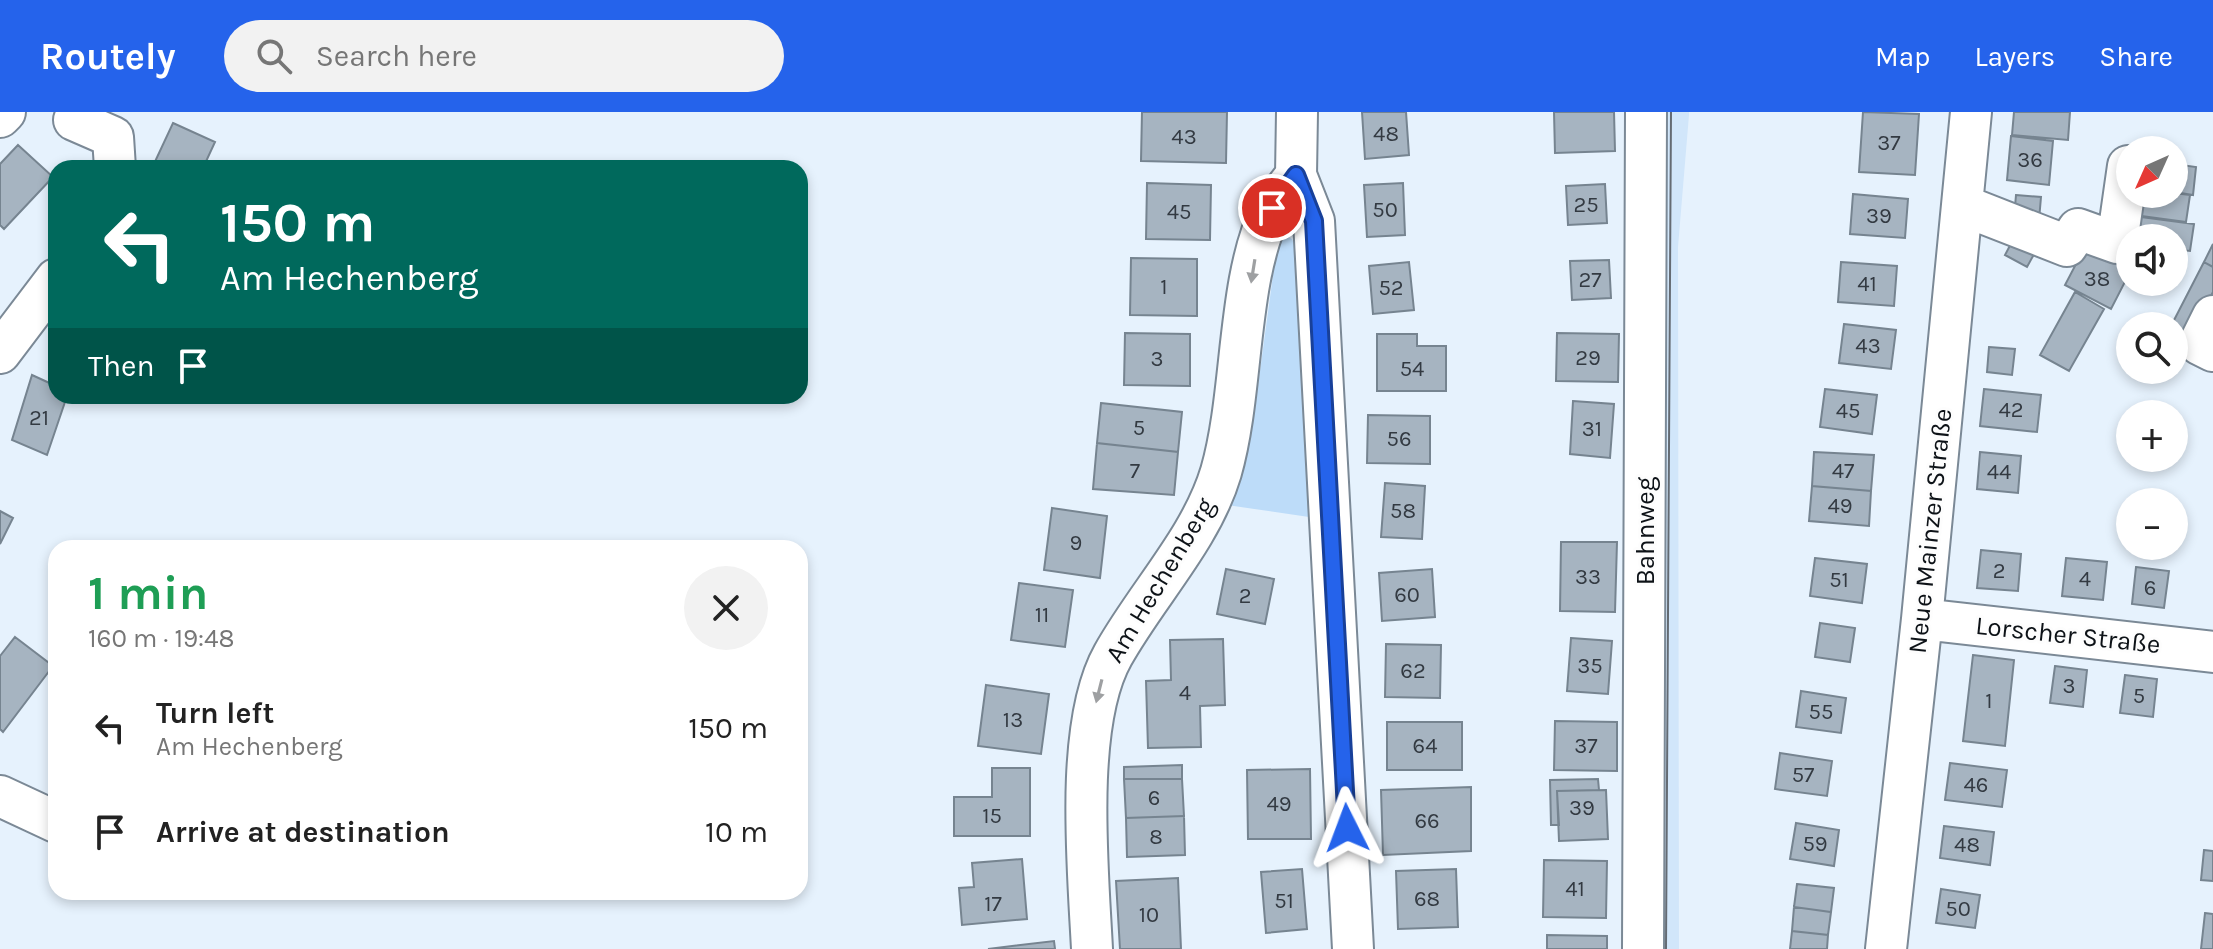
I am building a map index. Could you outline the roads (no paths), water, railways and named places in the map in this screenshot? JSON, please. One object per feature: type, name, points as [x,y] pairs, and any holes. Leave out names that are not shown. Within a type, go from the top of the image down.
[{"type":"street","points":[[0,117],[5,112]]},
{"type":"street","points":[[1297,112],[1296,175],[1314,221],[1353,949]]},
{"type":"street","name":"Bahnweg","points":[[1643,949],[1646,112]]},
{"type":"street","name":"Neue Mainzer Straße","points":[[1886,949],[1922,619],[1971,112]]},
{"type":"street","points":[[74,120],[113,137],[114,160]]},
{"type":"street","name":"Am Hechenberg","points":[[1092,949],[1088,802],[1090,740],[1099,687],[1112,656],[1208,506],[1227,446],[1257,247],[1272,208],[1296,175]]},
{"type":"street","points":[[1962,205],[2063,259],[2078,229],[2117,243],[2122,208]]},
{"type":"street","points":[[0,353],[48,290]]},
{"type":"street","points":[[2213,316],[2199,344],[2213,351]]},
{"type":"street","name":"Lorscher Straße","points":[[1922,619],[2213,652]]},
{"type":"street","points":[[0,796],[48,818]]},
{"type":"tram line","points":[[1666,949],[1671,112]]}]
